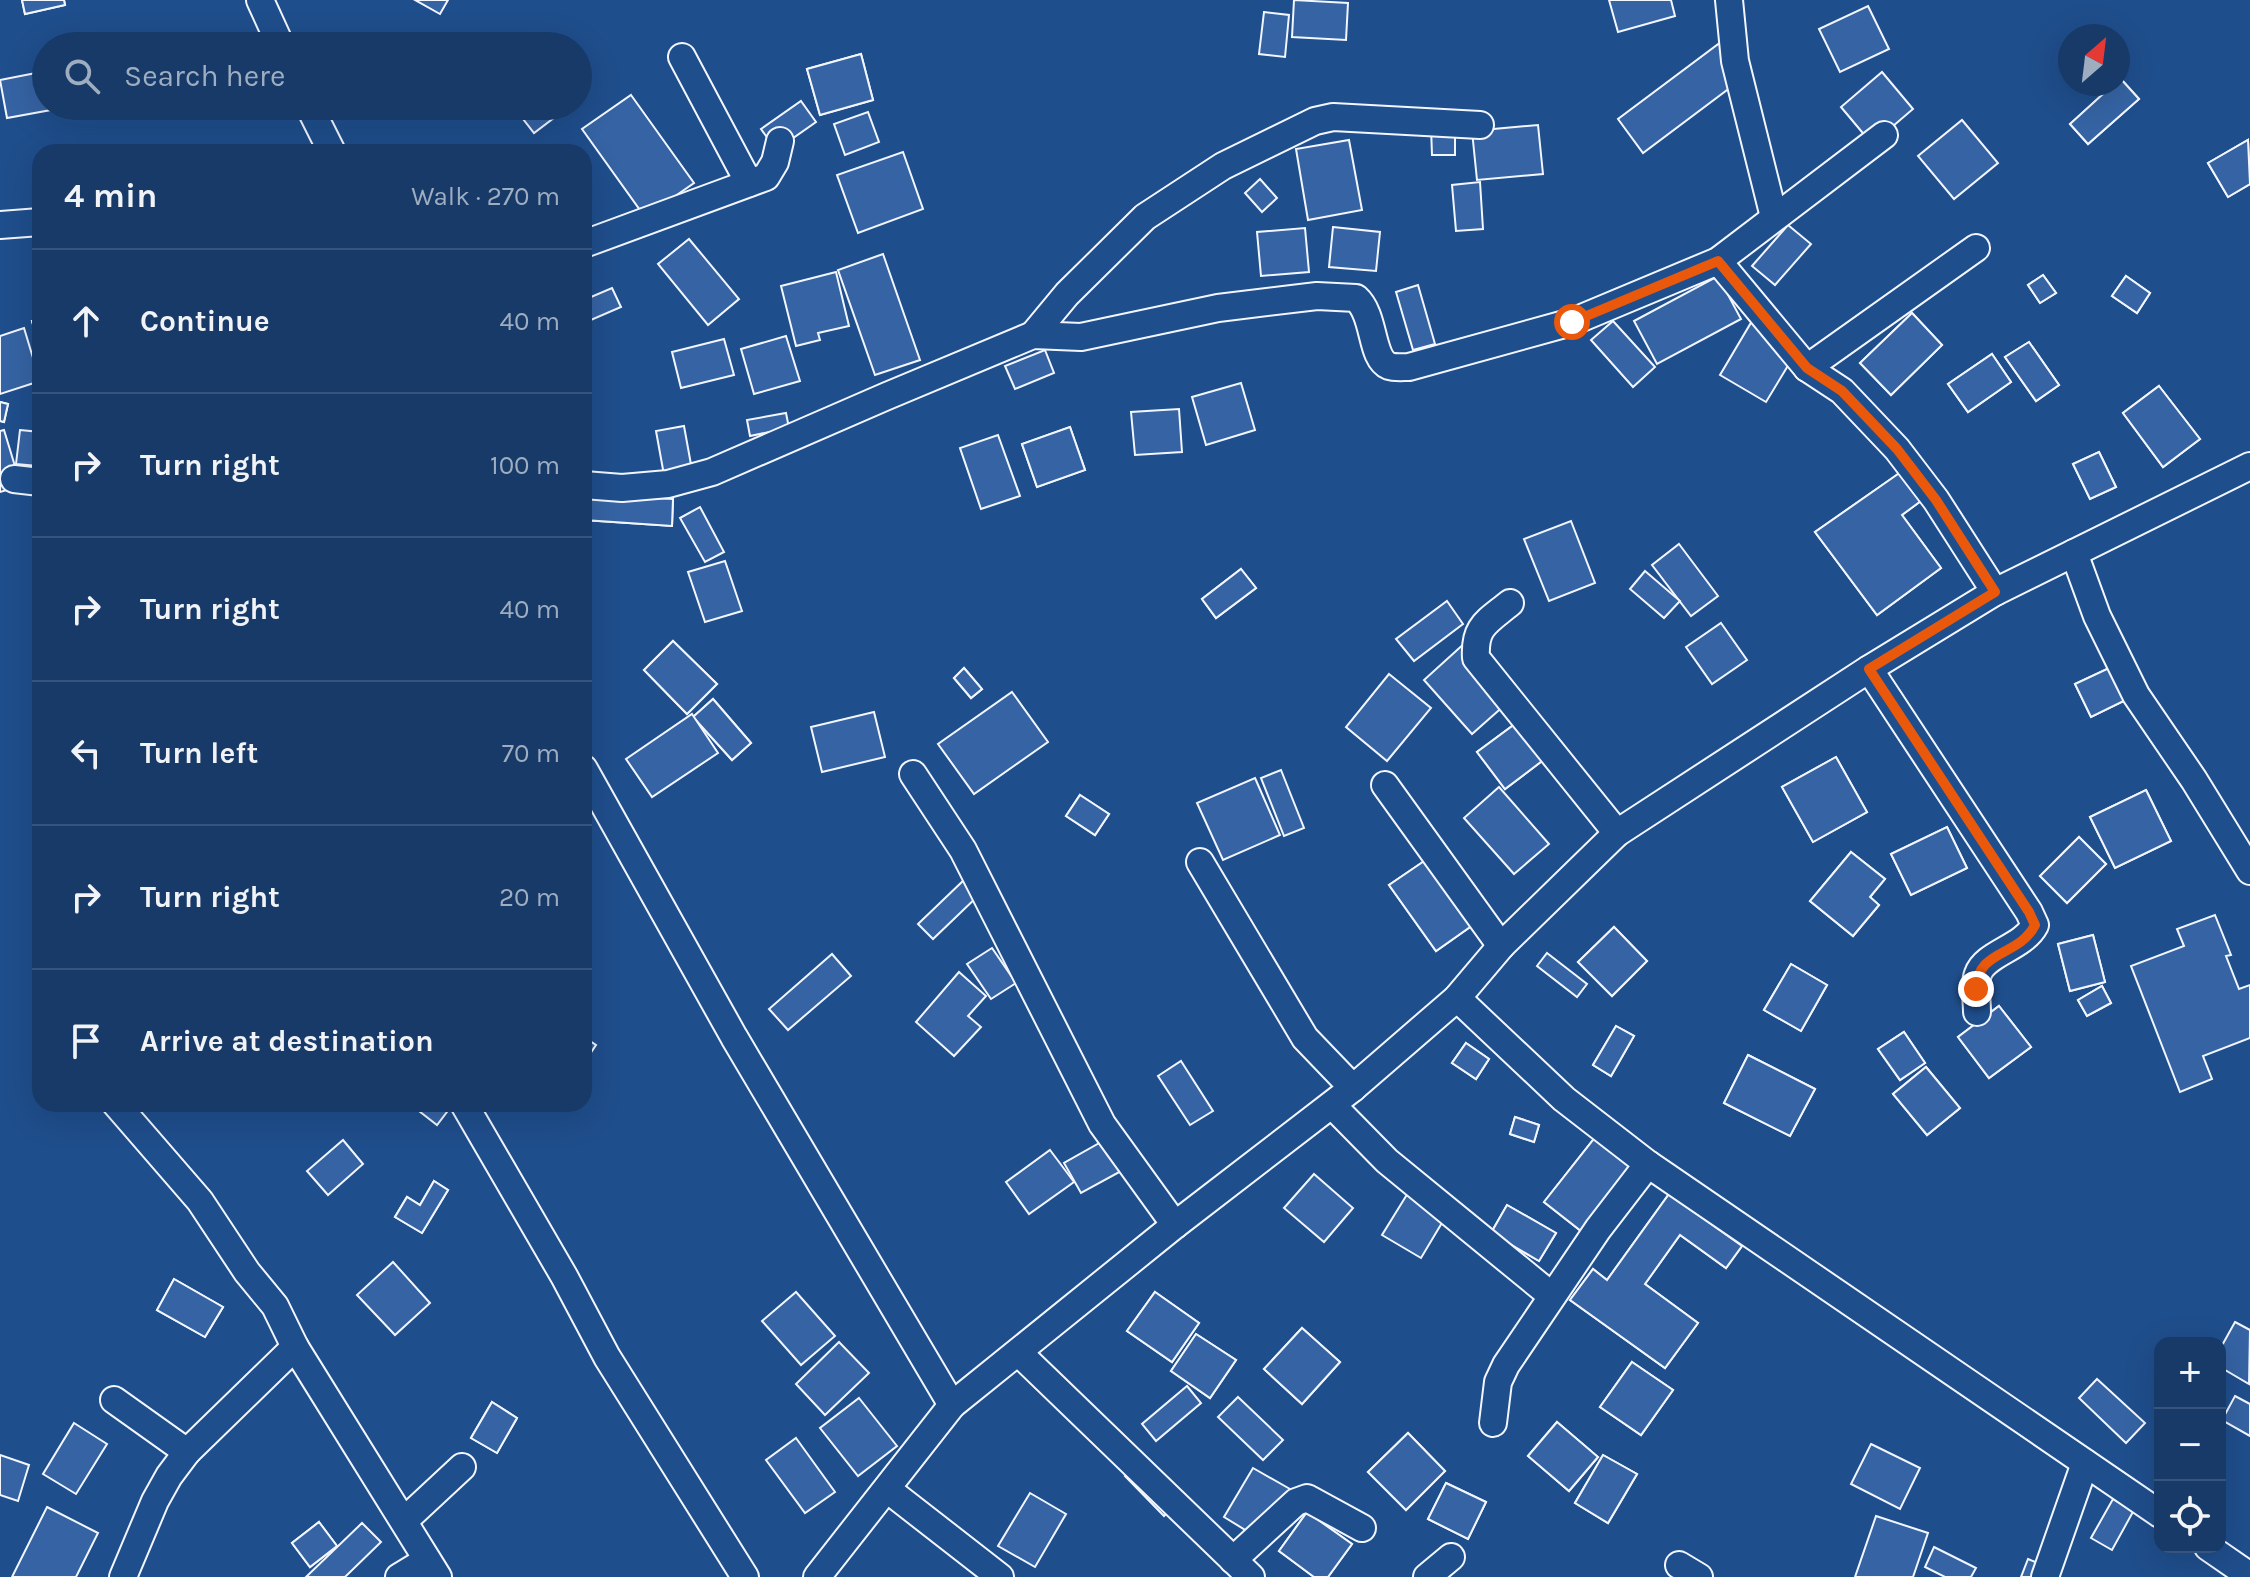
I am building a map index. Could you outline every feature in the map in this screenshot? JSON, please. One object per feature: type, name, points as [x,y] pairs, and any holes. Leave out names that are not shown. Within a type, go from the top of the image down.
[{"type":"street","points":[[260,0],[275,32]]},
{"type":"street","points":[[1729,0],[1735,61],[1774,217]]},
{"type":"street","points":[[682,57],[749,183]]},
{"type":"street","points":[[1033,335],[1067,294],[1145,217],[1223,166],[1315,121],[1333,117],[1480,125]]},
{"type":"street","points":[[313,120],[320,144]]},
{"type":"street","points":[[592,486],[622,488],[668,484],[712,472],[1033,335],[1081,337],[1218,308],[1317,296],[1356,298],[1369,315],[1378,357],[1388,365],[1409,367],[1572,322],[1718,261],[1884,135]]},
{"type":"street","points":[[592,241],[766,177],[775,162],[780,141]]},
{"type":"street","points":[[0,225],[32,223]]},
{"type":"street","points":[[1807,368],[1976,248]]},
{"type":"street","points":[[1718,261],[1807,368],[1842,391],[1897,449],[1936,500],[1995,592]]},
{"type":"street","points":[[817,1577],[952,1405],[1175,1225],[1353,1088],[1457,998],[1501,946],[1617,833],[1869,669],[1995,592],[2250,466]]},
{"type":"street","points":[[14,479],[32,481]]},
{"type":"street","points":[[2074,553],[2097,616],[2136,695],[2194,780],[2250,871]]},
{"type":"street","points":[[1510,603],[1479,629],[1475,642],[1476,658],[1617,833]]},
{"type":"street","points":[[1869,669],[2035,925],[2030,935],[1982,966],[1976,976],[1977,1012]]},
{"type":"street","points":[[913,774],[963,850],[1102,1124],[1175,1225]]},
{"type":"street","points":[[592,783],[734,1037],[952,1405]]},
{"type":"street","points":[[1385,785],[1501,946]]},
{"type":"street","points":[[1200,862],[1305,1038],[1353,1088]]},
{"type":"street","points":[[1457,998],[1564,1099],[1648,1164],[2154,1510]]},
{"type":"street","points":[[1332,1105],[1387,1161],[1552,1296]]},
{"type":"street","points":[[123,1112],[200,1201],[247,1272],[275,1306],[295,1347],[432,1568],[399,1577]]},
{"type":"street","points":[[469,1112],[607,1357],[745,1577]]},
{"type":"street","points":[[1493,1423],[1498,1382],[1506,1365],[1648,1164]]},
{"type":"street","points":[[123,1577],[169,1476],[187,1452],[295,1347]]},
{"type":"street","points":[[1019,1353],[1242,1568],[1296,1502],[1307,1498],[1362,1528]]},
{"type":"street","points":[[114,1400],[187,1452]]},
{"type":"street","points":[[2045,1577],[2085,1463]]},
{"type":"street","points":[[404,1521],[462,1467]]},
{"type":"street","points":[[887,1489],[1000,1577]]},
{"type":"street","points":[[2217,1553],[2250,1576]]},
{"type":"street","points":[[1427,1577],[1451,1557]]},
{"type":"building","points":[[22,0],[64,0],[65,5],[25,14]]},
{"type":"building","points":[[22,0],[64,0],[65,5],[25,14]]},
{"type":"building","points":[[415,0],[448,0],[440,14]]},
{"type":"building","points":[[1294,0],[1348,3],[1346,40],[1292,37]]},
{"type":"building","points":[[1609,0],[1671,0],[1675,16],[1618,32]]},
{"type":"building","points":[[1868,6],[1889,49],[1840,72],[1819,29]]},
{"type":"building","points":[[1264,12],[1289,15],[1285,57],[1259,54]]},
{"type":"building","points":[[1725,39],[1751,72],[1643,153],[1618,119]]},
{"type":"building","points":[[861,54],[873,100],[820,115],[807,69]]},
{"type":"building","points":[[861,54],[873,100],[820,115],[807,69]]},
{"type":"building","points":[[1882,72],[1913,109],[1872,144],[1841,107]]},
{"type":"building","points":[[32,74],[32,113],[7,118],[0,80]]},
{"type":"building","points":[[2130,89],[2139,99],[2088,144],[2070,124],[2101,96],[2130,96]]},
{"type":"building","points":[[2130,89],[2139,99],[2088,144],[2070,124],[2101,96],[2130,96]]},
{"type":"building","points":[[631,95],[694,183],[645,217],[582,129]]},
{"type":"building","points":[[801,101],[816,122],[776,150],[761,129]]},
{"type":"building","points":[[868,112],[879,142],[845,155],[834,124]]},
{"type":"building","points":[[524,120],[551,120],[534,133]]},
{"type":"building","points":[[1962,120],[1998,163],[1954,199],[1918,156]]},
{"type":"building","points":[[1538,125],[1543,174],[1477,180],[1472,131]]},
{"type":"building","points":[[1431,127],[1455,127],[1455,155],[1432,155]]},
{"type":"building","points":[[1349,140],[1362,210],[1308,220],[1296,149]]},
{"type":"building","points":[[2248,140],[2250,184],[2228,197],[2208,163]]},
{"type":"building","points":[[2248,140],[2250,184],[2228,197],[2208,163]]},
{"type":"building","points":[[903,152],[923,209],[858,233],[837,175]]},
{"type":"building","points":[[1260,179],[1277,198],[1262,212],[1245,193]]},
{"type":"building","points":[[1480,182],[1483,229],[1456,231],[1452,185]]},
{"type":"building","points":[[1788,225],[1811,244],[1775,285],[1752,266]]},
{"type":"building","points":[[1333,227],[1380,232],[1376,271],[1329,267]]},
{"type":"building","points":[[1305,228],[1309,272],[1261,276],[1257,232]]},
{"type":"building","points":[[689,239],[739,299],[708,325],[658,264]]},
{"type":"building","points":[[883,254],[920,360],[875,375],[838,270]]},
{"type":"building","points":[[836,272],[849,326],[818,333],[820,340],[796,346],[781,286]]},
{"type":"building","points":[[2043,275],[2056,293],[2040,303],[2028,285]]},
{"type":"building","points":[[2043,275],[2056,293],[2040,303],[2028,285]]},
{"type":"building","points":[[1718,276],[1741,319],[1657,364],[1634,321]]},
{"type":"building","points":[[2126,276],[2150,293],[2137,313],[2112,296]]},
{"type":"building","points":[[2126,276],[2150,293],[2137,313],[2112,296]]},
{"type":"building","points":[[1418,285],[1435,344],[1413,350],[1396,292]]},
{"type":"building","points":[[612,288],[621,307],[592,320],[592,297]]},
{"type":"building","points":[[1912,313],[1942,345],[1891,395],[1860,363]]},
{"type":"building","points":[[1912,313],[1942,345],[1891,395],[1860,363]]},
{"type":"building","points":[[1613,321],[1655,367],[1633,387],[1591,340]]},
{"type":"building","points":[[1752,321],[1798,349],[1766,402],[1720,375]]},
{"type":"building","points":[[24,328],[32,354],[32,384],[0,394],[0,336]]},
{"type":"building","points":[[786,336],[800,381],[754,394],[741,349]]},
{"type":"building","points":[[724,339],[734,375],[681,388],[672,352]]},
{"type":"building","points":[[2029,342],[2059,385],[2036,401],[2005,357]]},
{"type":"building","points":[[2029,342],[2059,385],[2036,401],[2005,357]]},
{"type":"building","points":[[1045,350],[1054,373],[1015,389],[1005,366]]},
{"type":"building","points":[[1992,354],[2011,382],[1968,412],[1948,384]]},
{"type":"building","points":[[1992,354],[2011,382],[1968,412],[1948,384]]},
{"type":"building","points":[[1241,383],[1255,430],[1206,445],[1192,397]]},
{"type":"building","points":[[2159,386],[2200,439],[2163,467],[2123,413]]},
{"type":"building","points":[[2159,386],[2200,439],[2163,467],[2123,413]]},
{"type":"building","points":[[0,402],[8,404],[4,422],[0,421]]},
{"type":"building","points":[[0,402],[8,404],[4,422],[0,421]]},
{"type":"building","points":[[1179,409],[1182,452],[1135,455],[1131,412]]},
{"type":"building","points":[[786,413],[789,428],[750,436],[747,420]]},
{"type":"building","points":[[684,426],[692,470],[664,475],[656,431]]},
{"type":"building","points":[[1070,427],[1085,470],[1037,487],[1022,444]]},
{"type":"building","points":[[1070,427],[1085,470],[1037,487],[1022,444]]},
{"type":"building","points":[[4,430],[21,486],[0,492],[0,431]]},
{"type":"building","points":[[20,430],[32,431],[32,465],[16,464]]},
{"type":"building","points":[[998,435],[1020,496],[981,509],[960,448]]},
{"type":"building","points":[[2099,452],[2116,487],[2090,499],[2073,464]]},
{"type":"building","points":[[2099,452],[2116,487],[2090,499],[2073,464]]},
{"type":"building","points":[[1908,467],[1929,495],[1902,515],[1941,568],[1877,615],[1815,532]]},
{"type":"building","points":[[1908,467],[1929,495],[1902,515],[1941,568],[1877,615],[1815,532]]},
{"type":"building","points":[[592,494],[673,499],[672,526],[592,521]]},
{"type":"building","points":[[592,494],[673,499],[672,526],[592,521]]},
{"type":"building","points":[[700,507],[724,552],[705,562],[680,518]]},
{"type":"building","points":[[1571,521],[1595,583],[1549,601],[1524,539]]},
{"type":"building","points":[[1679,544],[1718,596],[1691,616],[1652,565]]},
{"type":"building","points":[[725,561],[742,611],[705,622],[688,572]]},
{"type":"building","points":[[1241,569],[1256,588],[1216,618],[1202,599]]},
{"type":"building","points":[[1241,569],[1256,588],[1216,618],[1202,599]]},
{"type":"building","points":[[1645,571],[1680,601],[1664,618],[1630,589]]},
{"type":"building","points":[[1447,601],[1463,624],[1414,661],[1396,639]]},
{"type":"building","points":[[1721,623],[1747,660],[1712,684],[1686,647]]},
{"type":"building","points":[[673,641],[717,684],[687,714],[644,670]]},
{"type":"building","points":[[673,641],[717,684],[687,714],[644,670]]},
{"type":"building","points":[[1466,642],[1515,696],[1472,734],[1424,680]]},
{"type":"building","points":[[2124,661],[2140,693],[2091,717],[2075,684]]},
{"type":"building","points":[[2124,661],[2140,693],[2091,717],[2075,684]]},
{"type":"building","points":[[964,668],[982,689],[971,698],[954,678]]},
{"type":"building","points":[[964,668],[982,689],[971,698],[954,678]]},
{"type":"building","points":[[1389,674],[1431,708],[1387,761],[1346,727]]},
{"type":"building","points":[[1012,692],[1048,742],[974,794],[938,744]]},
{"type":"building","points":[[713,699],[751,743],[732,760],[693,717]]},
{"type":"building","points":[[713,699],[751,743],[732,760],[693,717]]},
{"type":"building","points":[[874,712],[885,757],[822,772],[811,727]]},
{"type":"building","points":[[692,714],[718,753],[652,797],[626,759]]},
{"type":"building","points":[[1527,715],[1554,752],[1505,789],[1477,752]]},
{"type":"building","points":[[1527,715],[1554,752],[1505,789],[1477,752]]},
{"type":"building","points":[[1836,757],[1867,812],[1813,842],[1782,787]]},
{"type":"building","points":[[1836,757],[1867,812],[1813,842],[1782,787]]},
{"type":"building","points":[[1281,770],[1304,828],[1284,836],[1261,778]]},
{"type":"building","points":[[1255,778],[1280,835],[1223,860],[1197,803]]},
{"type":"building","points":[[1499,787],[1549,844],[1514,874],[1464,818]]},
{"type":"building","points":[[2146,790],[2171,841],[2115,868],[2090,817]]},
{"type":"building","points":[[2146,790],[2171,841],[2115,868],[2090,817]]},
{"type":"building","points":[[1080,795],[1109,814],[1095,835],[1066,816]]},
{"type":"building","points":[[1080,795],[1109,814],[1095,835],[1066,816]]},
{"type":"building","points":[[1947,827],[1967,868],[1911,895],[1891,854]]},
{"type":"building","points":[[1947,827],[1967,868],[1911,895],[1891,854]]},
{"type":"building","points":[[2079,837],[2106,864],[2067,903],[2040,876]]},
{"type":"building","points":[[2079,837],[2106,864],[2067,903],[2040,876]]},
{"type":"building","points":[[1851,852],[1885,879],[1870,897],[1879,905],[1853,936],[1810,901]]},
{"type":"building","points":[[1851,852],[1885,879],[1870,897],[1879,905],[1853,936],[1810,901]]},
{"type":"building","points":[[1433,855],[1480,920],[1436,951],[1389,885]]},
{"type":"building","points":[[1433,855],[1480,920],[1436,951],[1389,885]]},
{"type":"building","points":[[965,879],[980,894],[933,939],[918,924]]},
{"type":"building","points":[[2215,915],[2231,955],[2226,956],[2239,989],[2250,985],[2250,1038],[2203,1056],[2212,1079],[2180,1092],[2131,966],[2184,946],[2177,929]]},
{"type":"building","points":[[1614,927],[1647,961],[1612,996],[1578,962]]},
{"type":"building","points":[[1614,927],[1647,961],[1612,996],[1578,962]]},
{"type":"building","points":[[2093,935],[2105,982],[2070,991],[2058,944]]},
{"type":"building","points":[[2093,935],[2105,982],[2070,991],[2058,944]]},
{"type":"building","points":[[992,948],[1016,983],[991,999],[967,964]]},
{"type":"building","points":[[1547,953],[1587,984],[1577,997],[1537,966]]},
{"type":"building","points":[[832,954],[851,976],[788,1030],[769,1009]]},
{"type":"building","points":[[1791,964],[1827,985],[1801,1031],[1764,1010]]},
{"type":"building","points":[[1791,964],[1827,985],[1801,1031],[1764,1010]]},
{"type":"building","points":[[959,972],[986,996],[968,1016],[981,1027],[954,1056],[916,1022]]},
{"type":"building","points":[[2102,986],[2111,1003],[2087,1016],[2078,1000]]},
{"type":"building","points":[[2102,986],[2111,1003],[2087,1016],[2078,1000]]},
{"type":"building","points":[[1999,1006],[2031,1047],[1989,1078],[1958,1037]]},
{"type":"building","points":[[1999,1006],[2031,1047],[1989,1078],[1958,1037]]},
{"type":"building","points":[[1616,1026],[1634,1036],[1611,1076],[1593,1065]]},
{"type":"building","points":[[1616,1026],[1634,1036],[1611,1076],[1593,1065]]},
{"type":"building","points":[[1904,1032],[1925,1063],[1900,1080],[1878,1049]]},
{"type":"building","points":[[1904,1032],[1925,1063],[1900,1080],[1878,1049]]},
{"type":"building","points":[[1466,1043],[1489,1059],[1476,1079],[1452,1063]]},
{"type":"building","points":[[1466,1043],[1489,1059],[1476,1079],[1452,1063]]},
{"type":"building","points":[[1748,1055],[1815,1089],[1790,1136],[1724,1103]]},
{"type":"building","points":[[1748,1055],[1815,1089],[1790,1136],[1724,1103]]},
{"type":"building","points":[[1181,1061],[1213,1111],[1190,1125],[1158,1076]]},
{"type":"building","points":[[1926,1067],[1960,1108],[1927,1135],[1893,1094]]},
{"type":"building","points":[[1926,1067],[1960,1108],[1927,1135],[1893,1094]]},
{"type":"building","points":[[420,1112],[447,1112],[437,1125]]},
{"type":"building","points":[[1515,1117],[1539,1125],[1534,1142],[1510,1134]]},
{"type":"building","points":[[1515,1117],[1539,1125],[1534,1142],[1510,1134]]},
{"type":"building","points":[[1117,1133],[1134,1164],[1081,1193],[1064,1163]]},
{"type":"building","points":[[1597,1135],[1648,1174],[1595,1242],[1544,1202]]},
{"type":"building","points":[[1597,1135],[1648,1174],[1595,1242],[1544,1202]]},
{"type":"building","points":[[343,1140],[363,1164],[328,1195],[307,1171]]},
{"type":"building","points":[[1050,1150],[1074,1182],[1029,1214],[1006,1182]]},
{"type":"building","points":[[1314,1174],[1353,1208],[1324,1242],[1284,1208]]},
{"type":"building","points":[[434,1181],[448,1190],[422,1233],[395,1217],[407,1197],[420,1205]]},
{"type":"building","points":[[434,1181],[448,1190],[422,1233],[395,1217],[407,1197],[420,1205]]},
{"type":"building","points":[[1411,1188],[1449,1211],[1421,1258],[1382,1235]]},
{"type":"building","points":[[1669,1194],[1742,1246],[1726,1268],[1680,1235],[1645,1284],[1698,1323],[1665,1368],[1570,1300],[1593,1269],[1607,1280]]},
{"type":"building","points":[[1669,1194],[1742,1246],[1726,1268],[1680,1235],[1645,1284],[1698,1323],[1665,1368],[1570,1300],[1593,1269],[1607,1280]]},
{"type":"building","points":[[1507,1205],[1556,1233],[1539,1261],[1491,1233]]},
{"type":"building","points":[[1507,1205],[1556,1233],[1539,1261],[1491,1233]]},
{"type":"building","points":[[393,1262],[430,1303],[395,1335],[357,1295]]},
{"type":"building","points":[[174,1279],[223,1307],[205,1337],[157,1310]]},
{"type":"building","points":[[174,1279],[223,1307],[205,1337],[157,1310]]},
{"type":"building","points":[[796,1292],[835,1336],[801,1365],[762,1321]]},
{"type":"building","points":[[1155,1292],[1199,1323],[1172,1362],[1127,1331]]},
{"type":"building","points":[[1155,1292],[1199,1323],[1172,1362],[1127,1331]]},
{"type":"building","points":[[2235,1322],[2250,1330],[2249,1384],[2226,1371],[2226,1338]]},
{"type":"building","points":[[1302,1328],[1340,1362],[1302,1404],[1264,1369]]},
{"type":"building","points":[[1302,1328],[1340,1362],[1302,1404],[1264,1369]]},
{"type":"building","points":[[1196,1334],[1236,1360],[1210,1398],[1171,1371]]},
{"type":"building","points":[[1196,1334],[1236,1360],[1210,1398],[1171,1371]]},
{"type":"building","points":[[839,1342],[869,1373],[825,1415],[796,1384]]},
{"type":"building","points":[[1632,1362],[1673,1390],[1641,1435],[1600,1407]]},
{"type":"building","points":[[1632,1362],[1673,1390],[1641,1435],[1600,1407]]},
{"type":"building","points":[[2097,1379],[2145,1423],[2126,1443],[2079,1398]]},
{"type":"building","points":[[1187,1386],[1201,1403],[1156,1441],[1142,1424]]},
{"type":"building","points":[[2235,1396],[2250,1404],[2250,1436],[2226,1422],[2226,1413]]},
{"type":"building","points":[[1238,1397],[1283,1440],[1263,1460],[1218,1417]]},
{"type":"building","points":[[859,1398],[897,1446],[858,1476],[820,1428]]},
{"type":"building","points":[[492,1402],[517,1418],[497,1453],[471,1438]]},
{"type":"building","points":[[492,1402],[517,1418],[497,1453],[471,1438]]},
{"type":"building","points":[[1557,1422],[1598,1457],[1569,1491],[1528,1456]]},
{"type":"building","points":[[1557,1422],[1598,1457],[1569,1491],[1528,1456]]},
{"type":"building","points":[[74,1423],[107,1444],[76,1494],[43,1474]]},
{"type":"building","points":[[1408,1433],[1445,1471],[1406,1510],[1368,1472]]},
{"type":"building","points":[[1408,1433],[1445,1471],[1406,1510],[1368,1472]]},
{"type":"building","points":[[796,1438],[835,1492],[805,1513],[766,1460]]},
{"type":"building","points":[[1871,1444],[1920,1468],[1900,1509],[1851,1484]]},
{"type":"building","points":[[0,1455],[29,1465],[18,1501],[0,1495]]},
{"type":"building","points":[[1603,1455],[1637,1474],[1608,1523],[1575,1503]]},
{"type":"building","points":[[1603,1455],[1637,1474],[1608,1523],[1575,1503]]},
{"type":"building","points":[[1138,1465],[1176,1504],[1164,1516],[1125,1476]]},
{"type":"building","points":[[1253,1468],[1290,1489],[1260,1539],[1224,1517]]},
{"type":"building","points":[[1446,1483],[1486,1502],[1468,1539],[1428,1519]]},
{"type":"building","points":[[1446,1483],[1486,1502],[1468,1539],[1428,1519]]},
{"type":"building","points":[[1030,1493],[1066,1514],[1035,1567],[998,1546]]},
{"type":"building","points":[[2113,1499],[2134,1510],[2112,1550],[2091,1538]]},
{"type":"building","points":[[47,1507],[98,1533],[76,1577],[12,1577]]},
{"type":"building","points":[[1307,1512],[1352,1544],[1328,1577],[1314,1577],[1279,1551]]},
{"type":"building","points":[[1307,1512],[1352,1544],[1328,1577],[1314,1577],[1279,1551]]},
{"type":"building","points":[[1876,1516],[1928,1533],[1913,1577],[1855,1577]]},
{"type":"building","points":[[319,1522],[337,1546],[310,1567],[292,1543]]},
{"type":"building","points":[[319,1522],[337,1546],[310,1567],[292,1543]]},
{"type":"building","points":[[362,1523],[381,1542],[345,1577],[306,1577]]},
{"type":"building","points":[[1934,1547],[1976,1568],[1971,1577],[1945,1577],[1925,1567]]},
{"type":"building","points":[[2028,1559],[2040,1564],[2035,1577],[2021,1577]]},
{"type":"route","points":[[1572,322],[1718,261],[1807,368],[1842,391],[1897,449],[1936,500],[1981,568],[1995,592],[1869,669],[2035,925],[2030,935],[1982,966],[1976,976],[1976,989]]}]
